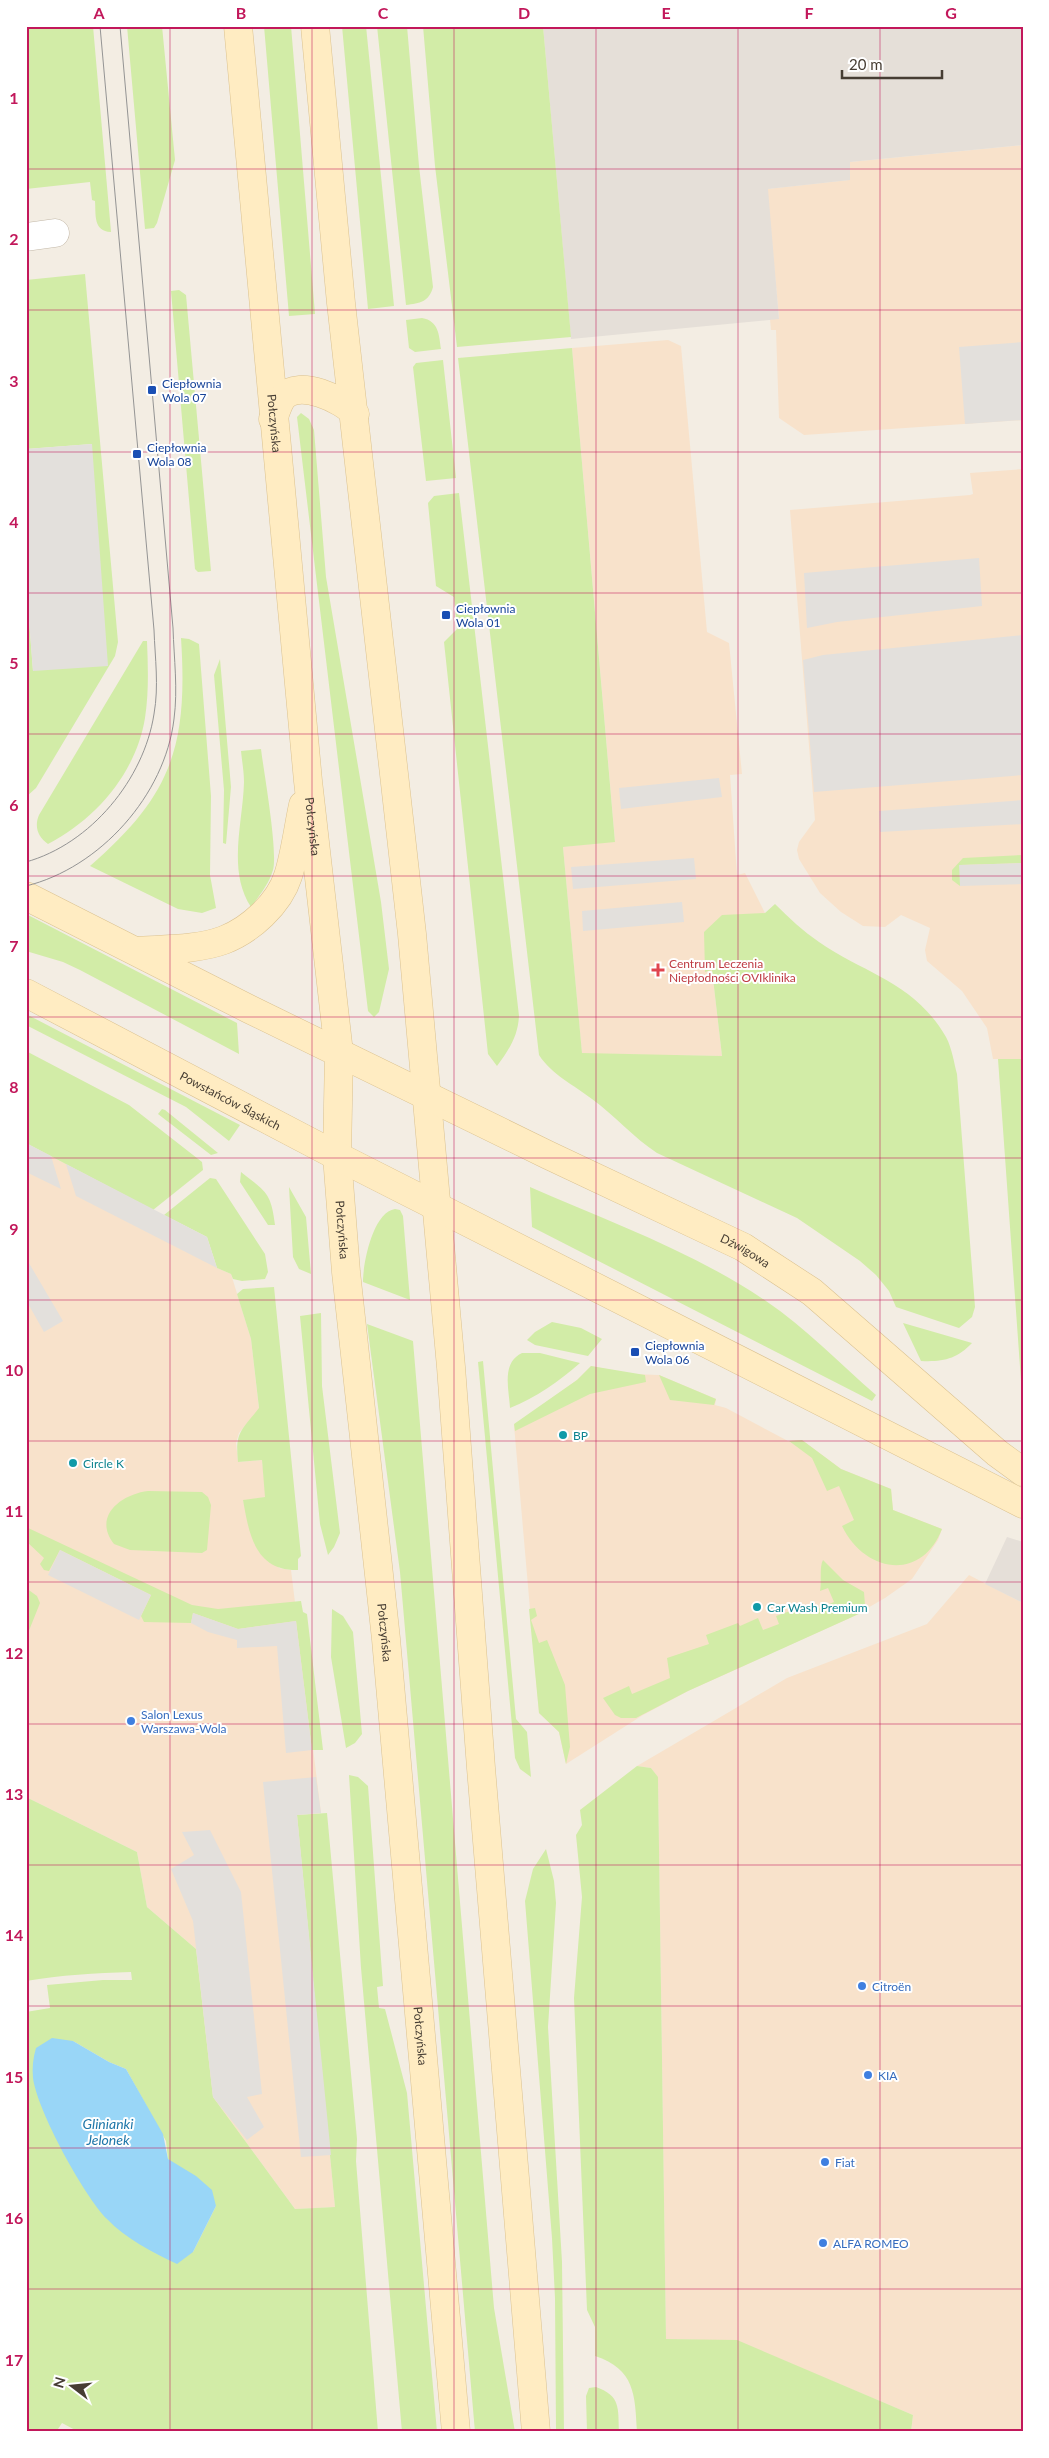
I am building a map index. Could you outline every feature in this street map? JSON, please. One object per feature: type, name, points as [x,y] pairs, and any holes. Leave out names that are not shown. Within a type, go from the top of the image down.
[{"type":"main road","name":"Połczyńska","points":[[238,26],[308,781],[339,1053],[337,1156],[348,1286],[386,1639],[456,2432]]},
{"type":"main road","points":[[315,26],[341,303],[412,934],[427,1096],[536,2432]]},
{"type":"main road","points":[[273,419],[282,397],[297,390],[310,390],[335,399],[347,406],[354,414]]},
{"type":"main road","points":[[135,951],[198,946],[224,940],[258,919],[276,900],[288,877],[308,781]]},
{"type":"main road","points":[[26,896],[427,1096]]},
{"type":"main road","name":"Powstańców Śląskich","points":[[26,993],[437,1207]]},
{"type":"main road","name":"Dźwigowa","points":[[427,1096],[743,1247],[812,1292],[997,1453],[1023,1472]]},
{"type":"main road","points":[[437,1207],[1023,1504]]},
{"type":"street","points":[[26,237],[55,233]]},
{"type":"shaded area","points":[[543,26],[1023,26],[1023,145],[850,162],[850,180],[768,189],[779,319],[571,339]]},
{"type":"shaded area","points":[[1023,145],[1023,420],[804,435],[779,418],[776,330],[771,330],[770,319],[779,318],[767,189],[849,180],[850,162]]},
{"type":"shaded area","points":[[668,340],[681,346],[707,632],[729,643],[742,774],[730,775],[737,875],[745,873],[765,913],[712,970],[722,1056],[582,1054],[563,847],[615,841],[572,348]]},
{"type":"shaded area","points":[[1023,342],[1023,420],[965,424],[959,347]]},
{"type":"shaded area","points":[[92,444],[108,666],[33,671],[26,581],[26,449]]},
{"type":"shaded area","points":[[1023,469],[1023,1059],[993,1059],[987,1028],[962,991],[927,961],[925,950],[930,928],[901,915],[885,927],[863,926],[841,912],[820,893],[799,859],[797,850],[799,842],[815,820],[790,510],[970,495],[973,494],[970,473]]},
{"type":"shaded area","points":[[979,558],[982,606],[837,622],[807,628],[804,573]]},
{"type":"shaded area","points":[[1023,635],[1023,775],[814,792],[803,660],[823,655]]},
{"type":"shaded area","points":[[719,778],[722,797],[621,809],[619,788]]},
{"type":"shaded area","points":[[1023,800],[1023,824],[880,832],[879,811]]},
{"type":"shaded area","points":[[694,858],[696,879],[573,889],[571,867]]},
{"type":"shaded area","points":[[1023,863],[1023,884],[960,886],[959,865]]},
{"type":"shaded area","points":[[682,902],[684,922],[583,931],[582,911]]},
{"type":"shaded area","points":[[26,1143],[159,1213],[217,1268],[231,1274],[251,1339],[259,1409],[239,1433],[236,1443],[238,1462],[262,1460],[266,1497],[243,1501],[279,1568],[291,1570],[321,1813],[297,1815],[335,2207],[295,2209],[213,2097],[196,1949],[147,1907],[137,1852],[26,1797]]},
{"type":"shaded area","points":[[26,1143],[51,1156],[61,1189],[26,1172]]},
{"type":"shaded area","points":[[66,1164],[207,1237],[217,1268],[76,1196]]},
{"type":"shaded area","points":[[26,1258],[63,1321],[44,1332],[26,1300]]},
{"type":"shaded area","points":[[591,1366],[631,1374],[659,1375],[716,1399],[715,1405],[726,1408],[788,1441],[802,1440],[841,1469],[891,1489],[893,1510],[942,1529],[938,1540],[912,1579],[885,1598],[852,1617],[688,1691],[643,1715],[566,1764],[559,1732],[539,1713],[514,1425],[577,1380]]},
{"type":"shaded area","points":[[1007,1537],[1023,1542],[1023,1603],[985,1584]]},
{"type":"shaded area","points":[[60,1550],[151,1595],[139,1620],[48,1575]]},
{"type":"shaded area","points":[[969,1575],[1023,1603],[1023,2432],[911,2432],[913,2415],[737,2341],[666,2339],[658,1778],[651,1768],[637,1766],[787,1678],[927,1624]]},
{"type":"shaded area","points":[[193,1613],[238,1629],[296,1621],[312,1750],[286,1753],[277,1646],[237,1648],[237,1640],[208,1632],[191,1623]]},
{"type":"shaded area","points":[[316,1777],[321,1813],[297,1815],[331,2155],[301,2157],[263,1782]]},
{"type":"shaded area","points":[[210,1830],[241,1892],[262,2094],[247,2097],[264,2127],[247,2140],[213,2097],[193,1921],[171,1869],[194,1855],[182,1832]]},
{"type":"green space","points":[[26,26],[93,26],[111,232],[101,229],[98,225],[90,182],[26,189]]},
{"type":"green space","points":[[127,26],[162,26],[175,160],[157,223],[154,228],[145,229]]},
{"type":"green space","points":[[264,26],[291,26],[315,314],[289,316]]},
{"type":"green space","points":[[342,26],[366,26],[394,306],[368,309]]},
{"type":"green space","points":[[377,26],[407,26],[419,166],[433,287],[429,296],[423,301],[406,305]]},
{"type":"green space","points":[[423,26],[543,26],[571,337],[457,347],[435,166]]},
{"type":"green space","points":[[85,274],[118,642],[115,656],[36,788],[26,797],[26,581],[33,671],[92,444],[26,449],[26,280]]},
{"type":"green space","points":[[179,290],[186,295],[211,571],[198,572],[195,569],[171,291]]},
{"type":"green space","points":[[422,318],[435,325],[439,334],[441,349],[415,352],[409,348],[406,320]]},
{"type":"green space","points":[[572,348],[615,842],[563,847],[582,1053],[722,1056],[712,970],[705,972],[704,932],[722,915],[765,913],[775,904],[819,942],[904,991],[933,1018],[946,1037],[957,1074],[975,1307],[972,1317],[959,1328],[896,1307],[889,1291],[876,1275],[860,1261],[797,1218],[657,1153],[585,1094],[557,1074],[539,1055],[458,358]]},
{"type":"green space","points":[[443,360],[456,478],[426,481],[413,367],[416,363]]},
{"type":"green space","points":[[301,413],[309,419],[314,430],[326,577],[381,902],[389,969],[379,1012],[374,1017],[368,1011],[297,417]]},
{"type":"green space","points":[[459,493],[519,1016],[517,1030],[512,1042],[497,1066],[488,1054],[444,642],[457,629],[454,597],[436,586],[428,503],[434,496]]},
{"type":"green space","points":[[181,638],[189,639],[199,644],[211,796],[210,875],[216,908],[202,913],[178,909],[90,866],[140,816],[157,791],[169,766],[177,739],[181,709]]},
{"type":"green space","points":[[143,641],[147,641],[147,699],[145,718],[133,757],[111,792],[97,808],[66,834],[48,844],[42,838],[37,828],[39,815]]},
{"type":"green space","points":[[220,659],[231,787],[226,844],[223,843],[224,790],[214,675]]},
{"type":"green space","points":[[261,749],[274,846],[274,860],[269,880],[251,907],[244,893],[238,862],[244,782],[241,751]]},
{"type":"green space","points":[[1023,855],[1023,863],[960,865],[960,886],[952,880],[952,870],[963,858]]},
{"type":"green space","points":[[26,914],[237,1023],[239,1054],[80,970],[63,962],[26,951]]},
{"type":"green space","points":[[26,1014],[240,1125],[229,1141],[186,1107],[26,1025]]},
{"type":"green space","points":[[26,1051],[129,1105],[202,1162],[203,1170],[153,1210],[26,1143]]},
{"type":"green space","points":[[998,1059],[1023,1059],[1023,1409]]},
{"type":"green space","points":[[162,1109],[218,1153],[211,1155],[158,1114]]},
{"type":"green space","points":[[241,1172],[266,1194],[272,1206],[275,1225],[268,1225],[240,1182]]},
{"type":"green space","points":[[210,1178],[216,1179],[265,1254],[268,1272],[265,1279],[242,1281],[233,1279],[231,1274],[217,1268],[207,1237],[164,1215]]},
{"type":"green space","points":[[289,1187],[306,1217],[311,1274],[299,1269],[293,1257]]},
{"type":"green space","points":[[530,1187],[651,1239],[710,1267],[738,1283],[795,1323],[876,1395],[872,1401],[532,1227]]},
{"type":"green space","points":[[395,1209],[400,1210],[403,1216],[410,1300],[363,1282],[367,1251],[375,1228],[387,1212]]},
{"type":"green space","points":[[274,1287],[301,1556],[298,1559],[298,1570],[284,1569],[272,1564],[263,1557],[257,1548],[248,1525],[243,1500],[265,1497],[262,1460],[238,1462],[237,1452],[237,1444],[241,1432],[259,1408],[251,1339],[237,1294],[243,1289]]},
{"type":"green space","points":[[321,1313],[322,1386],[340,1533],[328,1555],[320,1524],[300,1316]]},
{"type":"green space","points":[[552,1322],[581,1328],[602,1339],[588,1356],[535,1345],[527,1340],[535,1332]]},
{"type":"green space","points":[[903,1323],[972,1343],[955,1356],[943,1360],[921,1361]]},
{"type":"green space","points":[[367,1324],[413,1341],[494,2308],[515,2432],[475,2432],[400,1572]]},
{"type":"green space","points":[[522,1353],[540,1353],[580,1363],[547,1388],[510,1408],[509,1370],[515,1357]]},
{"type":"green space","points":[[483,1361],[516,1719],[527,1732],[531,1777],[520,1769],[515,1758],[478,1362]]},
{"type":"green space","points":[[591,1366],[645,1375],[646,1382],[590,1394],[515,1431],[514,1424],[577,1380]]},
{"type":"green space","points":[[659,1375],[716,1399],[714,1405],[670,1400]]},
{"type":"green space","points":[[802,1440],[841,1469],[891,1489],[893,1510],[942,1529],[933,1546],[921,1558],[907,1564],[892,1565],[878,1561],[864,1553],[852,1542],[842,1526],[854,1520],[839,1486],[827,1491],[812,1458],[789,1441]]},
{"type":"green space","points":[[148,1491],[202,1492],[208,1497],[211,1505],[207,1550],[202,1553],[130,1550],[114,1544],[108,1534],[106,1524],[113,1508],[129,1497]]},
{"type":"green space","points":[[26,1527],[192,1605],[218,1609],[301,1601],[303,1612],[307,1614],[323,1750],[312,1750],[296,1621],[238,1629],[193,1613],[191,1623],[144,1622],[141,1616],[151,1595],[60,1550],[49,1571],[44,1570],[40,1564],[44,1558],[26,1541]]},
{"type":"green space","points":[[823,1560],[843,1580],[864,1592],[865,1605],[861,1613],[688,1691],[636,1718],[621,1718],[615,1715],[603,1698],[629,1686],[632,1694],[670,1678],[667,1658],[709,1644],[706,1635],[738,1623],[740,1626],[758,1618],[763,1630],[779,1624],[776,1616],[804,1606],[808,1613],[834,1602],[828,1588],[820,1591]]},
{"type":"green space","points":[[26,1588],[37,1596],[40,1603],[26,1638]]},
{"type":"green space","points":[[535,1608],[537,1616],[531,1620],[539,1643],[547,1640],[565,1685],[570,1747],[566,1764],[559,1732],[539,1713],[529,1609]]},
{"type":"green space","points":[[332,1609],[343,1616],[353,1632],[362,1734],[355,1743],[346,1748],[331,1657]]},
{"type":"green space","points":[[637,1766],[651,1768],[658,1777],[666,2339],[737,2340],[913,2415],[911,2432],[637,2432],[635,2406],[630,2385],[618,2368],[608,2361],[595,2356],[595,2327],[587,2310],[574,1998],[582,1897],[576,1835],[582,1825],[580,1810]]},
{"type":"green space","points":[[349,1775],[358,1777],[368,1786],[383,1986],[377,1987],[379,2008],[385,2009],[407,2093],[437,2432],[402,2432],[361,1968]]},
{"type":"green space","points":[[26,1797],[137,1852],[147,1907],[196,1949],[213,2097],[295,2209],[335,2207],[297,1815],[327,1813],[357,2139],[356,2161],[378,2432],[79,2432],[62,2423],[56,2432],[26,2432],[26,2012],[50,2008],[47,1985],[103,1980],[132,1980],[131,1972],[52,1977],[26,1981]],"holes":[[[73,2041],[109,2062],[126,2069],[166,2141],[168,2159],[216,2206],[193,2252]]]},
{"type":"green space","points":[[546,1849],[554,1881],[556,1903],[548,2027],[562,2262],[564,2432],[556,2430],[555,2298],[552,2238],[525,1901],[533,1869]]},
{"type":"green space","points":[[596,2387],[610,2394],[614,2399],[618,2410],[619,2432],[587,2432],[586,2396],[589,2388]]},
{"type":"water","name":"Glinianki Jelonek","points":[[52,2038],[73,2041],[109,2062],[126,2069],[163,2134],[168,2159],[196,2176],[212,2190],[216,2206],[193,2252],[177,2264],[149,2250],[114,2226],[97,2208],[63,2152],[43,2110],[33,2078],[36,2048]]},
{"type":"tram line","points":[[26,862],[50,853],[72,840],[111,806],[139,762],[148,738],[155,704],[154,630],[100,26]]},
{"type":"tram line","points":[[26,886],[53,877],[79,863],[103,845],[124,824],[143,800],[157,775],[168,747],[174,719],[176,685],[173,628],[120,26]]},
{"type":"place","name":"Ciepłownia Wola 07","points":[[152,390]]},
{"type":"place","name":"Ciepłownia Wola 08","points":[[137,454]]},
{"type":"place","name":"Ciepłownia Wola 01","points":[[446,615]]},
{"type":"place","name":"Centrum Leczenia Niepłodności OVIklinika","points":[[658,970]]},
{"type":"place","name":"Ciepłownia Wola 06","points":[[635,1352]]},
{"type":"place","name":"BP","points":[[563,1435]]},
{"type":"place","name":"Circle K","points":[[73,1463]]},
{"type":"place","name":"Car Wash Premium","points":[[757,1607]]},
{"type":"place","name":"Salon Lexus Warszawa-Wola","points":[[131,1721]]},
{"type":"place","name":"Citroën","points":[[862,1986]]},
{"type":"place","name":"KIA","points":[[868,2075]]},
{"type":"place","name":"Fiat","points":[[825,2162]]},
{"type":"place","name":"ALFA ROMEO","points":[[823,2243]]}]
